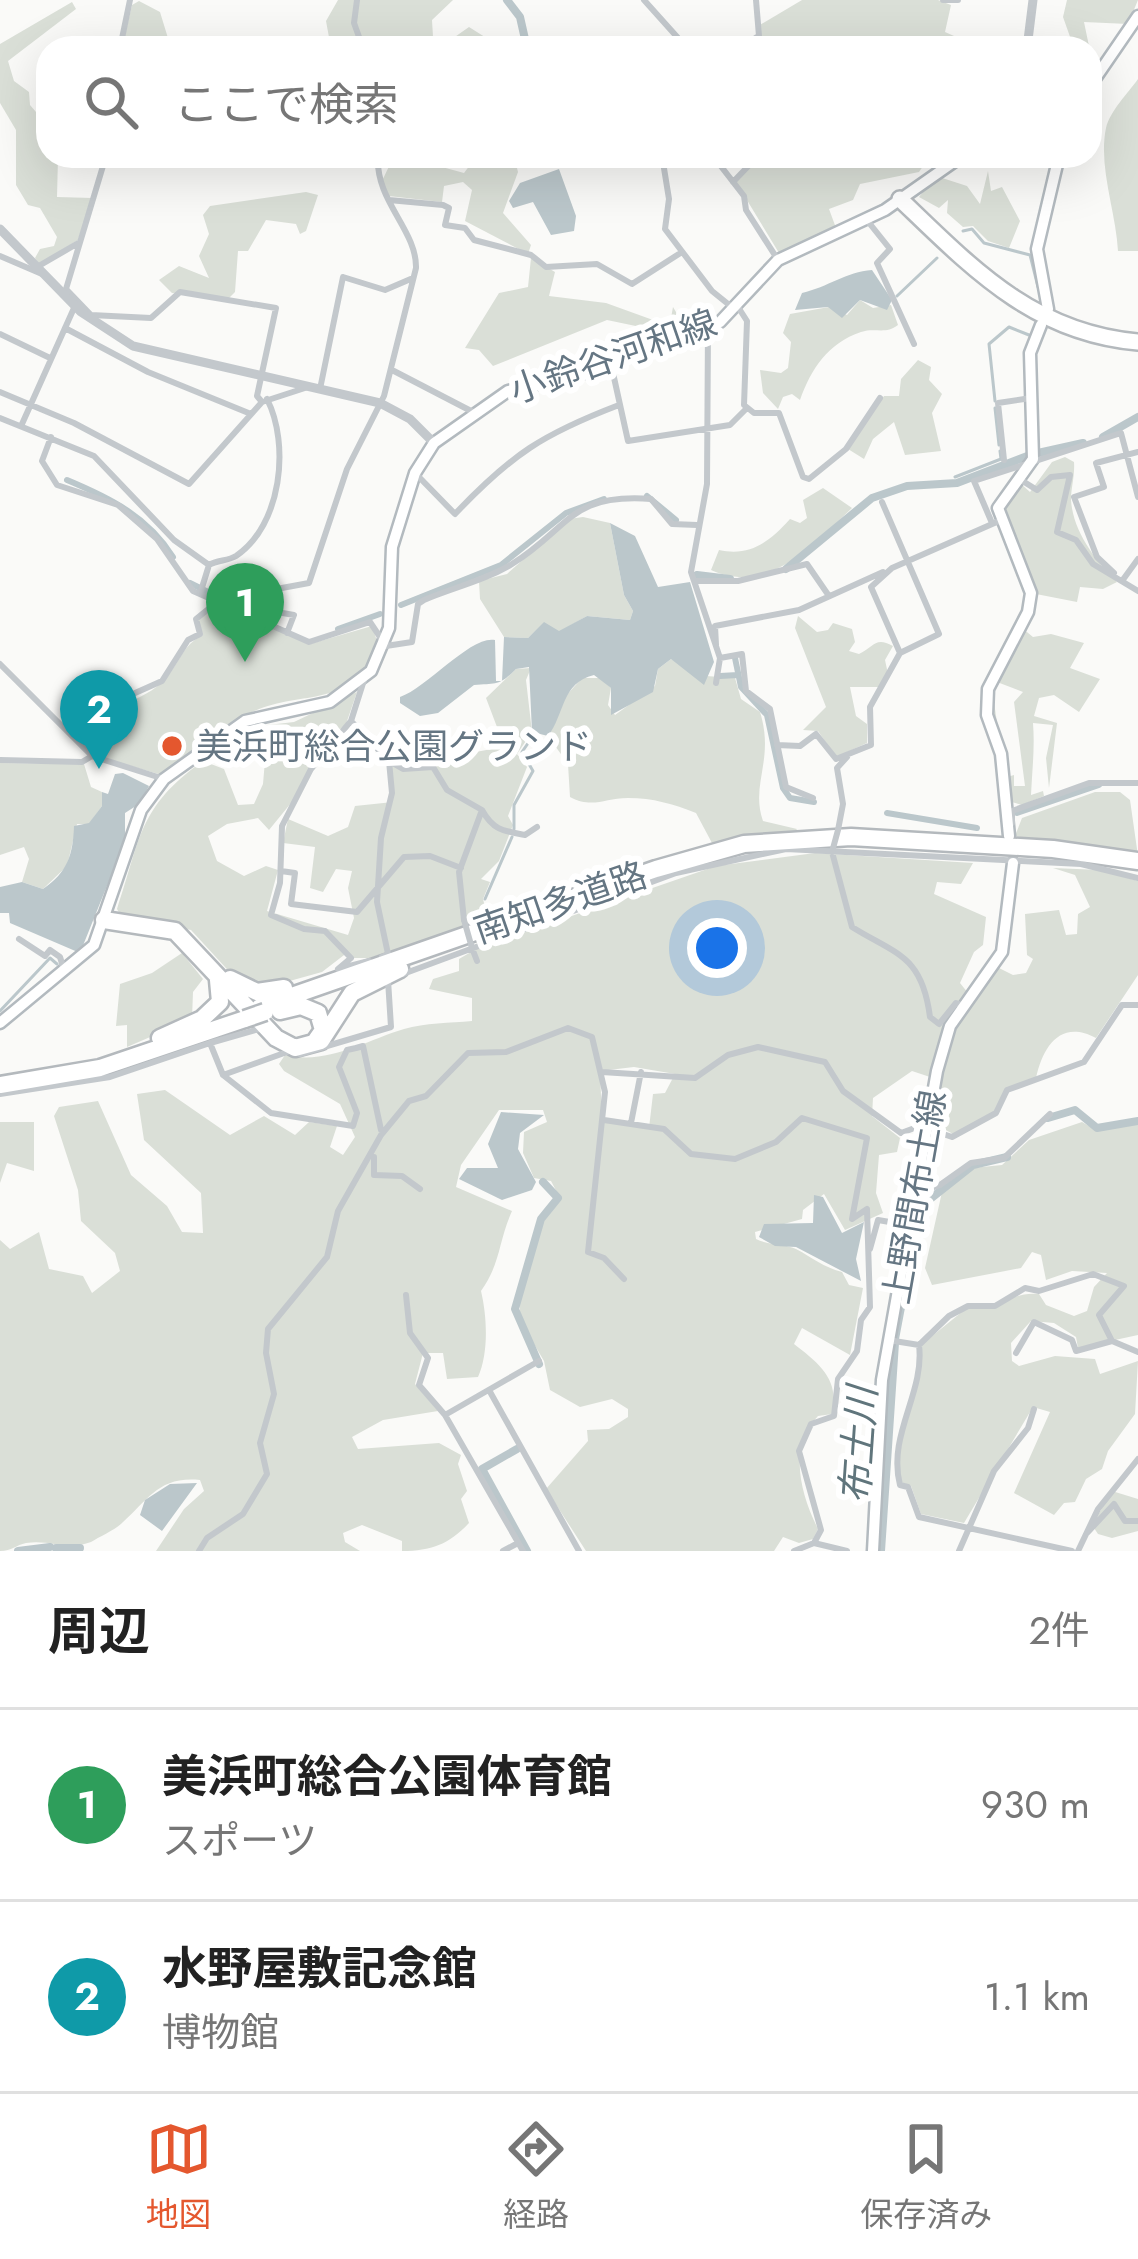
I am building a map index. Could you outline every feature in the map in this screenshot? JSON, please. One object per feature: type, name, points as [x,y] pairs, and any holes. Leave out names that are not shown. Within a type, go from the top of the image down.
[{"type":"highway","points":[[903,197],[1017,304],[1064,328],[1138,339]]},
{"type":"highway","name":"南知多道路","points":[[0,1086],[76,1075],[208,1038],[255,1014],[471,933],[700,855],[767,840],[851,837],[1053,849],[1138,869]]},
{"type":"highway","name":"南知多道路","points":[[0,1086],[116,1058],[652,875],[767,847],[895,845],[1118,863],[1138,869]]},
{"type":"highway","points":[[104,920],[175,926],[285,1045],[306,1048],[326,1037],[357,989],[450,947]]},
{"type":"highway","points":[[221,977],[248,990],[273,992],[471,933]]},
{"type":"highway","points":[[221,977],[283,1040],[306,1045],[323,1030],[320,1016],[307,1007],[255,1014]]},
{"type":"highway","points":[[116,1058],[210,1014],[222,994],[221,977]]},
{"type":"main road","points":[[1102,69],[1136,22]]},
{"type":"main road","name":"小鈴谷河和線","points":[[386,646],[390,557],[415,473],[434,443],[473,412],[520,386],[611,364],[708,327],[737,309],[778,260],[866,219],[945,168]]},
{"type":"main road","points":[[1048,309],[1037,249],[1056,168]]},
{"type":"main road","points":[[1009,836],[1001,754],[987,701],[992,673],[1028,611],[1031,593],[996,522],[1000,499],[1033,459],[1030,352],[1041,325]]},
{"type":"main road","points":[[0,1023],[66,973],[94,945],[141,810],[164,778],[245,721],[330,702],[364,679],[386,646]]},
{"type":"main road","name":"上野間布土線","points":[[873,1551],[888,1340],[925,1127],[942,1048],[962,1008],[1002,952],[1013,862]]},
{"type":"street","points":[[122,36],[130,0]]},
{"type":"street","points":[[357,0],[354,23],[359,36]]},
{"type":"street","points":[[644,0],[676,36]]},
{"type":"street","points":[[756,0],[757,36]]},
{"type":"street","points":[[943,0],[958,0]]},
{"type":"street","points":[[1028,36],[1033,0]]},
{"type":"street","points":[[22,424],[75,310],[64,291],[102,168]]},
{"type":"street","points":[[289,631],[294,615],[254,608],[248,602],[249,594],[309,583],[347,469],[392,370],[413,278],[415,253],[376,181],[377,168]]},
{"type":"street","points":[[611,364],[628,441],[730,425],[746,409],[747,321],[712,291],[665,229],[669,199],[664,168]]},
{"type":"street","points":[[722,168],[778,260]]},
{"type":"street","points":[[733,182],[746,168]]},
{"type":"street","points":[[389,200],[443,205],[449,208],[445,225],[464,228],[474,240],[531,255],[546,267],[597,264],[632,284],[682,252]]},
{"type":"street","points":[[866,219],[890,249],[877,262],[880,277],[914,344]]},
{"type":"street","points":[[0,229],[91,315],[151,318],[180,292],[275,308],[257,396],[265,400],[281,454],[273,501],[236,556],[209,565]]},
{"type":"street","points":[[41,271],[80,242]]},
{"type":"street","points":[[0,256],[41,271]]},
{"type":"street","points":[[314,388],[343,277],[385,290],[413,278]]},
{"type":"street","points":[[64,291],[103,330],[133,346],[380,403],[410,418],[434,443]]},
{"type":"street","points":[[708,327],[706,496],[691,572],[718,654]]},
{"type":"street","points":[[65,328],[148,372],[251,413]]},
{"type":"street","points":[[0,334],[50,358]]},
{"type":"street","points":[[392,370],[473,412]]},
{"type":"street","points":[[0,392],[189,484],[265,400],[314,388]]},
{"type":"street","points":[[746,409],[779,413],[808,479],[845,449],[880,398]]},
{"type":"street","points":[[1004,460],[998,403],[1034,398]]},
{"type":"street","points":[[415,473],[455,514],[494,472],[543,434],[619,406]]},
{"type":"street","points":[[0,418],[94,456],[173,540],[209,565]]},
{"type":"street","points":[[716,683],[715,626],[799,610],[996,522],[974,481],[1121,433],[1138,497]]},
{"type":"street","points":[[52,437],[42,461],[57,485],[118,505],[154,536],[183,580],[217,602],[320,642],[370,622],[386,646],[412,642],[424,600],[522,553],[568,514],[591,503],[651,500],[671,524],[698,525]]},
{"type":"street","points":[[1122,580],[1096,557],[1074,499],[1104,486],[1096,463],[1138,452]]},
{"type":"street","points":[[1019,478],[1037,490],[1052,477],[1070,475],[1057,532],[1076,540],[1093,564],[1138,591]]},
{"type":"street","points":[[777,745],[800,746],[814,733],[836,759],[871,745],[870,707],[900,653],[939,634],[882,502]]},
{"type":"street","points":[[1122,580],[1138,559]]},
{"type":"street","points":[[696,580],[756,579],[807,564],[829,596]]},
{"type":"street","points":[[202,592],[209,565]]},
{"type":"street","points":[[892,568],[871,587],[900,653]]},
{"type":"street","points":[[73,736],[97,710],[162,681],[188,640],[200,634],[196,619],[217,602]]},
{"type":"street","points":[[718,654],[742,654],[746,691],[770,709],[786,787],[813,798]]},
{"type":"street","points":[[0,664],[92,756],[164,778]]},
{"type":"street","points":[[364,679],[351,721],[311,770],[282,826],[281,871],[271,915],[334,938],[351,958],[338,969],[388,954],[379,884],[392,793],[389,761]]},
{"type":"street","points":[[351,721],[389,761],[404,769],[428,764],[447,790],[482,810],[487,823],[498,830],[525,835],[537,826]]},
{"type":"street","points":[[849,755],[837,768],[843,804],[832,852],[852,927],[903,953],[927,994],[930,1017],[938,1024],[956,1003],[962,1008]]},
{"type":"street","points":[[0,760],[82,762],[92,756]]},
{"type":"street","points":[[1009,836],[1012,811],[1089,783],[1138,783]]},
{"type":"street","points":[[477,961],[457,886],[482,810]]},
{"type":"street","points":[[223,1075],[284,1051],[314,1054],[329,1043],[355,999],[471,933],[723,860],[786,849],[913,852],[1138,869]]},
{"type":"street","points":[[281,871],[296,873],[291,904],[357,912],[404,857],[430,856],[461,868]]},
{"type":"street","points":[[19,940],[45,956],[50,950],[59,956],[66,973]]},
{"type":"street","points":[[284,1051],[257,1028],[208,1038],[223,1075],[271,1113],[353,1126],[357,1113],[339,1067],[355,1043],[394,1023],[388,980]]},
{"type":"street","points":[[602,1072],[695,1078],[728,1055],[758,1047],[784,1050],[825,1063],[843,1091],[901,1133],[925,1127],[952,1137],[991,1117],[1007,1090],[1084,1062],[1122,1005],[1138,1005]]},
{"type":"street","points":[[199,1551],[207,1538],[243,1514],[266,1474],[260,1443],[274,1394],[266,1353],[268,1329],[327,1257],[338,1211],[381,1135],[409,1101],[426,1096],[468,1053],[506,1052],[568,1028],[592,1037],[602,1072],[604,1120],[588,1252],[604,1258],[624,1279]]},
{"type":"street","points":[[329,1043],[363,1046],[382,1118],[381,1135]]},
{"type":"street","points":[[631,1124],[641,1072]]},
{"type":"street","points":[[913,1194],[940,1186],[971,1163],[1004,1158],[1050,1114]]},
{"type":"street","points":[[604,1120],[675,1134],[691,1154],[735,1160],[776,1142],[796,1120],[844,1135],[862,1133],[867,1144],[852,1219],[867,1209],[870,1307],[861,1320],[857,1351],[838,1379],[834,1416],[818,1418],[799,1451],[821,1530],[814,1543]]},
{"type":"street","points":[[375,1147],[374,1175],[403,1176],[420,1189]]},
{"type":"street","points":[[867,1264],[878,1220],[908,1225]]},
{"type":"street","points":[[1112,1341],[1099,1316],[1124,1286],[1093,1274],[1039,1291],[1017,1290],[995,1306],[968,1306],[938,1324],[919,1345],[921,1363],[896,1449],[900,1485],[908,1486],[919,1516],[1075,1551],[1138,1460]]},
{"type":"street","points":[[406,1295],[410,1333],[428,1358],[419,1385],[445,1415],[520,1547],[503,1551]]},
{"type":"street","points":[[1016,1352],[1034,1322],[1072,1340],[1076,1351],[1112,1341],[1138,1352]]},
{"type":"street","points":[[888,1340],[919,1345]]},
{"type":"street","points":[[445,1415],[538,1361]]},
{"type":"street","points":[[489,1390],[579,1551]]},
{"type":"street","points":[[959,1551],[965,1527],[994,1471],[1028,1428],[1034,1409]]},
{"type":"street","points":[[1084,1536],[1114,1504],[1124,1521],[1138,1521]]},
{"type":"street","points":[[794,1551],[814,1543],[847,1551]]},
{"type":"shaded area","points":[[338,0],[453,0],[432,20],[433,36],[329,36],[326,21]]},
{"type":"shaded area","points":[[802,0],[938,0],[951,5],[945,32],[954,36],[761,36],[758,26]]},
{"type":"shaded area","points":[[1067,0],[1138,0],[1128,24],[1084,22],[1087,36],[1070,36],[1063,17]]},
{"type":"shaded area","points":[[139,1],[160,12],[167,36],[125,36],[132,5]]},
{"type":"shaded area","points":[[72,2],[76,9],[8,61],[14,81],[29,92],[36,112],[36,168],[58,168],[57,197],[92,198],[78,240],[39,264],[35,258],[40,249],[54,246],[57,237],[40,208],[28,205],[16,185],[16,130],[0,103],[0,44]]},
{"type":"shaded area","points":[[469,27],[483,36],[456,36]]},
{"type":"shaded area","points":[[1138,79],[1138,251],[1118,251],[1104,143],[1111,115]]},
{"type":"shaded area","points":[[388,168],[446,168],[464,173],[468,168],[517,168],[503,213],[531,245],[528,254],[465,221],[472,190],[463,182],[444,186],[442,202],[389,196],[381,183]]},
{"type":"shaded area","points":[[748,168],[922,168],[860,184],[853,200],[829,209],[836,228],[779,253],[736,182]]},
{"type":"shaded area","points":[[559,169],[576,216],[574,231],[551,235],[533,202],[513,208],[509,201],[520,183]]},
{"type":"shaded area","points":[[988,171],[991,191],[1002,187],[1020,221],[1009,248],[988,241],[973,226],[963,227],[947,213],[948,200],[939,208],[919,197],[936,176],[967,186],[980,204]]},
{"type":"shaded area","points":[[306,192],[318,195],[306,231],[300,234],[296,224],[266,220],[248,251],[238,251],[235,292],[228,299],[172,293],[159,280],[179,266],[209,278],[199,256],[209,234],[203,215],[210,206]]},
{"type":"shaded area","points":[[531,258],[555,272],[549,296],[606,303],[653,320],[671,318],[673,307],[686,329],[674,334],[607,320],[493,366],[479,350],[465,348],[499,293],[528,287]]},
{"type":"shaded area","points":[[872,270],[892,300],[887,310],[860,300],[842,318],[828,307],[795,310],[802,293]]},
{"type":"shaded area","points":[[860,300],[873,308],[891,305],[898,325],[861,332],[839,343],[815,368],[800,400],[792,394],[783,397],[778,409],[763,393],[760,370],[781,373],[788,368],[791,342],[783,333],[790,314],[829,307],[847,315]]},
{"type":"shaded area","points":[[918,360],[931,367],[929,380],[942,394],[932,413],[941,451],[905,455],[894,422],[873,439],[864,459],[848,449],[884,396],[899,396],[901,379]]},
{"type":"shaded area","points":[[1065,457],[1074,462],[1071,500],[1076,523],[1117,582],[1103,589],[1080,587],[1077,602],[1036,594],[1002,513],[1020,483],[1030,492],[1052,462]]},
{"type":"shaded area","points":[[823,488],[852,508],[806,550],[771,571],[752,576],[711,570],[719,550],[750,549],[790,519],[800,523],[807,518],[803,500]]},
{"type":"shaded area","points":[[569,519],[610,523],[624,595],[633,611],[630,620],[587,616],[559,632],[544,623],[528,638],[504,637],[480,599],[479,581],[507,574]]},
{"type":"shaded area","points":[[610,523],[635,536],[658,587],[690,582],[714,662],[704,685],[671,659],[658,669],[653,692],[611,715],[611,688],[594,675],[583,679],[569,692],[548,736],[532,732],[529,667],[516,669],[502,681],[504,637],[528,638],[544,622],[559,631],[587,616],[630,620],[633,611],[624,595]]},
{"type":"shaded area","points":[[218,604],[310,644],[372,626],[379,647],[353,681],[322,695],[250,713],[165,776],[94,755],[75,737],[99,717],[165,679],[186,649],[203,635],[198,619]]},
{"type":"shaded area","points":[[798,616],[817,632],[828,630],[833,623],[852,629],[855,642],[849,651],[859,654],[878,642],[893,646],[885,660],[888,674],[879,687],[850,687],[856,716],[867,724],[867,743],[836,757],[818,731],[803,730],[826,707],[795,628]]},
{"type":"shaded area","points":[[1022,628],[1033,637],[1051,634],[1084,643],[1070,668],[1100,679],[1079,712],[1054,695],[1039,698],[1034,716],[1057,723],[1049,788],[1046,758],[1053,725],[1033,723],[1031,795],[1043,791],[1044,796],[1022,805],[1008,801],[1007,777],[1014,775],[1014,786],[1025,786],[1014,702],[1023,692],[997,682],[992,689],[998,729],[989,705],[991,692],[995,678]]},
{"type":"shaded area","points":[[495,640],[496,681],[501,681],[474,685],[438,713],[420,716],[400,703],[400,697],[485,641]]},
{"type":"shaded area","points":[[671,659],[706,676],[735,678],[741,699],[760,712],[765,744],[759,795],[763,821],[797,829],[794,833],[712,843],[696,813],[679,807],[637,798],[592,803],[570,797],[568,764],[548,736],[564,698],[582,678],[600,678],[611,688],[608,705],[615,715],[655,686],[658,669]]},
{"type":"shaded area","points":[[531,668],[526,680],[532,732],[517,754],[527,767],[508,816],[513,825],[499,861],[481,879],[490,882],[483,899],[488,919],[370,958],[354,958],[348,952],[322,972],[268,987],[236,979],[191,930],[121,916],[117,909],[145,826],[182,778],[203,761],[224,769],[238,805],[254,804],[263,784],[268,725],[294,722],[357,692],[346,724],[327,741],[300,792],[269,830],[258,818],[227,824],[208,836],[217,861],[244,876],[266,866],[278,870],[267,911],[348,935],[354,918],[348,888],[352,871],[336,869],[323,892],[310,888],[315,847],[283,843],[288,819],[328,836],[348,827],[355,806],[393,802],[390,764],[415,771],[437,759],[492,749],[497,727],[486,698],[516,669]]},
{"type":"shaded area","points":[[0,763],[84,764],[91,787],[102,792],[102,806],[89,824],[77,824],[67,866],[43,889],[22,882],[29,859],[24,847],[0,855]]},
{"type":"shaded area","points":[[123,773],[149,786],[139,804],[125,813],[125,841],[80,953],[10,923],[9,913],[0,913],[0,887],[22,882],[43,889],[51,883],[67,862],[74,826],[89,823],[102,806],[102,792],[108,794],[115,774]]},
{"type":"shaded area","points":[[1095,792],[1120,792],[1130,800],[1138,856],[1015,836],[1022,818]]},
{"type":"shaded area","points":[[815,853],[973,863],[961,884],[937,882],[934,894],[986,917],[983,945],[974,952],[960,983],[968,993],[948,1020],[933,1078],[912,1071],[873,1098],[872,1116],[900,1138],[897,1152],[879,1155],[876,1193],[883,1213],[845,1230],[824,1194],[803,1210],[802,1219],[755,1232],[756,1239],[796,1249],[842,1272],[849,1285],[863,1288],[850,1355],[802,1328],[794,1344],[820,1366],[834,1402],[832,1414],[818,1416],[809,1428],[800,1456],[802,1486],[818,1529],[813,1539],[799,1543],[783,1537],[774,1551],[586,1551],[546,1489],[588,1441],[587,1430],[609,1429],[628,1417],[628,1409],[612,1399],[580,1407],[550,1390],[544,1361],[521,1322],[519,1300],[544,1220],[560,1198],[551,1181],[534,1178],[523,1153],[524,1132],[547,1122],[543,1110],[499,1110],[461,1165],[456,1187],[512,1211],[481,1291],[486,1334],[478,1377],[447,1379],[443,1353],[423,1353],[415,1384],[438,1411],[383,1420],[352,1437],[358,1449],[439,1443],[461,1455],[458,1464],[467,1491],[461,1499],[469,1523],[462,1530],[439,1545],[413,1551],[402,1551],[402,1541],[362,1525],[343,1533],[345,1542],[360,1551],[156,1551],[184,1509],[204,1491],[200,1480],[186,1480],[156,1491],[119,1526],[91,1542],[26,1543],[0,1551],[0,1240],[10,1249],[39,1232],[49,1269],[83,1276],[92,1293],[120,1271],[115,1253],[81,1221],[78,1190],[54,1116],[59,1107],[98,1101],[131,1175],[167,1206],[182,1232],[203,1233],[201,1193],[144,1140],[137,1094],[165,1090],[230,1135],[264,1116],[295,1135],[309,1122],[337,1126],[330,1147],[343,1155],[355,1137],[340,1104],[284,1071],[279,1064],[285,1055],[316,1057],[412,1027],[472,1021],[472,998],[429,989],[433,979],[459,971],[459,959],[476,949],[716,866]],"holes":[[[634,1067],[675,1074],[665,1093],[653,1094],[649,1128],[602,1121],[600,1071]]]},
{"type":"shaded area","points":[[1053,868],[1100,870],[1138,881],[1138,975],[1096,1038],[1072,1032],[1055,1039],[1036,1078],[1014,1085],[992,1115],[953,1134],[933,1123],[952,1027],[999,968],[1013,975],[1026,973],[1033,959],[1027,955],[1025,914],[1059,910],[1066,935],[1077,934],[1078,914],[1090,907],[1075,875]]},
{"type":"shaded area","points":[[182,953],[203,979],[193,992],[192,1019],[127,1047],[127,1025],[116,1026],[120,984],[152,973]]},
{"type":"shaded area","points":[[501,1112],[544,1115],[520,1133],[518,1149],[536,1182],[532,1190],[502,1200],[459,1179],[467,1168],[498,1168],[488,1144]]},
{"type":"shaded area","points":[[0,1122],[34,1122],[34,1171],[7,1163],[0,1183]]},
{"type":"shaded area","points":[[1082,1122],[1096,1130],[1138,1124],[1138,1335],[1078,1348],[1076,1337],[1054,1323],[1031,1321],[1011,1343],[1012,1361],[1019,1366],[1055,1356],[1095,1359],[1100,1374],[1138,1361],[1135,1414],[1108,1451],[1102,1469],[1086,1479],[1075,1502],[1064,1503],[1054,1515],[1014,1493],[1050,1412],[1033,1407],[964,1523],[921,1514],[911,1486],[901,1482],[898,1465],[919,1380],[921,1345],[968,1307],[1021,1295],[1039,1294],[1046,1305],[1074,1316],[1087,1311],[1094,1287],[1107,1273],[1072,1271],[1046,1280],[1041,1255],[1032,1252],[1021,1268],[932,1285],[925,1268],[942,1192],[972,1168],[1002,1165],[1029,1140]]},
{"type":"shaded area","points":[[814,1195],[823,1197],[842,1233],[864,1222],[856,1259],[861,1281],[796,1247],[775,1246],[759,1237],[764,1224],[813,1223]]},
{"type":"shaded area","points":[[197,1483],[162,1531],[140,1515],[145,1500],[170,1484]]},
{"type":"shaded area","points":[[1112,1491],[1138,1499],[1138,1531],[1112,1538],[1098,1534],[1092,1525]]},
{"type":"waterway","points":[[507,0],[520,17],[524,36]]},
{"type":"waterway","points":[[963,231],[972,229],[984,243],[1030,255],[1038,287]]},
{"type":"waterway","points":[[897,296],[937,258]]},
{"type":"waterway","points":[[995,401],[989,344],[1009,327],[1029,335]]},
{"type":"waterway","points":[[995,408],[999,445]]},
{"type":"waterway","points":[[1103,437],[1138,417]]},
{"type":"waterway","points":[[1038,453],[1083,443]]},
{"type":"waterway","points":[[955,477],[1001,459],[1000,451]]},
{"type":"waterway","points":[[786,569],[872,498],[907,486],[957,483],[1030,455]]},
{"type":"waterway","points":[[67,480],[126,510],[152,530],[173,557]]},
{"type":"waterway","points":[[647,496],[676,520]]},
{"type":"waterway","points":[[401,605],[501,565],[566,513],[604,499]]},
{"type":"waterway","points":[[697,575],[730,579]]},
{"type":"waterway","points":[[190,583],[259,617]]},
{"type":"waterway","points":[[338,629],[380,614]]},
{"type":"waterway","points":[[735,658],[741,687],[767,715],[783,788],[790,798],[814,802]]},
{"type":"waterway","points":[[720,676],[738,675]]},
{"type":"waterway","points":[[514,829],[514,805],[533,771],[522,752],[535,733]]},
{"type":"waterway","points":[[1017,813],[1099,785]]},
{"type":"waterway","points":[[887,813],[977,828]]},
{"type":"waterway","points":[[485,899],[512,837]]},
{"type":"waterway","points":[[0,1011],[50,958],[57,964]]},
{"type":"waterway","name":"布土川","points":[[1048,1118],[1075,1110],[1097,1128],[1138,1121]]},
{"type":"waterway","name":"布土川","points":[[895,1339],[920,1207],[973,1165],[1007,1157]]},
{"type":"waterway","points":[[539,1364],[515,1309],[541,1219],[558,1198],[543,1182]]},
{"type":"waterway","name":"布土川","points":[[881,1551],[895,1343]]},
{"type":"waterway","points":[[517,1449],[482,1469],[527,1551]]},
{"type":"waterway","points":[[18,1551],[50,1547]]},
{"type":"waterway","points":[[56,1548],[80,1548]]},
{"type":"place","name":"美浜町総合公園体育館","points":[[245,662]]},
{"type":"place","name":"美浜町総合公園グランド","points":[[172,746]]},
{"type":"place","name":"水野屋敷記念館","points":[[99,769]]}]
